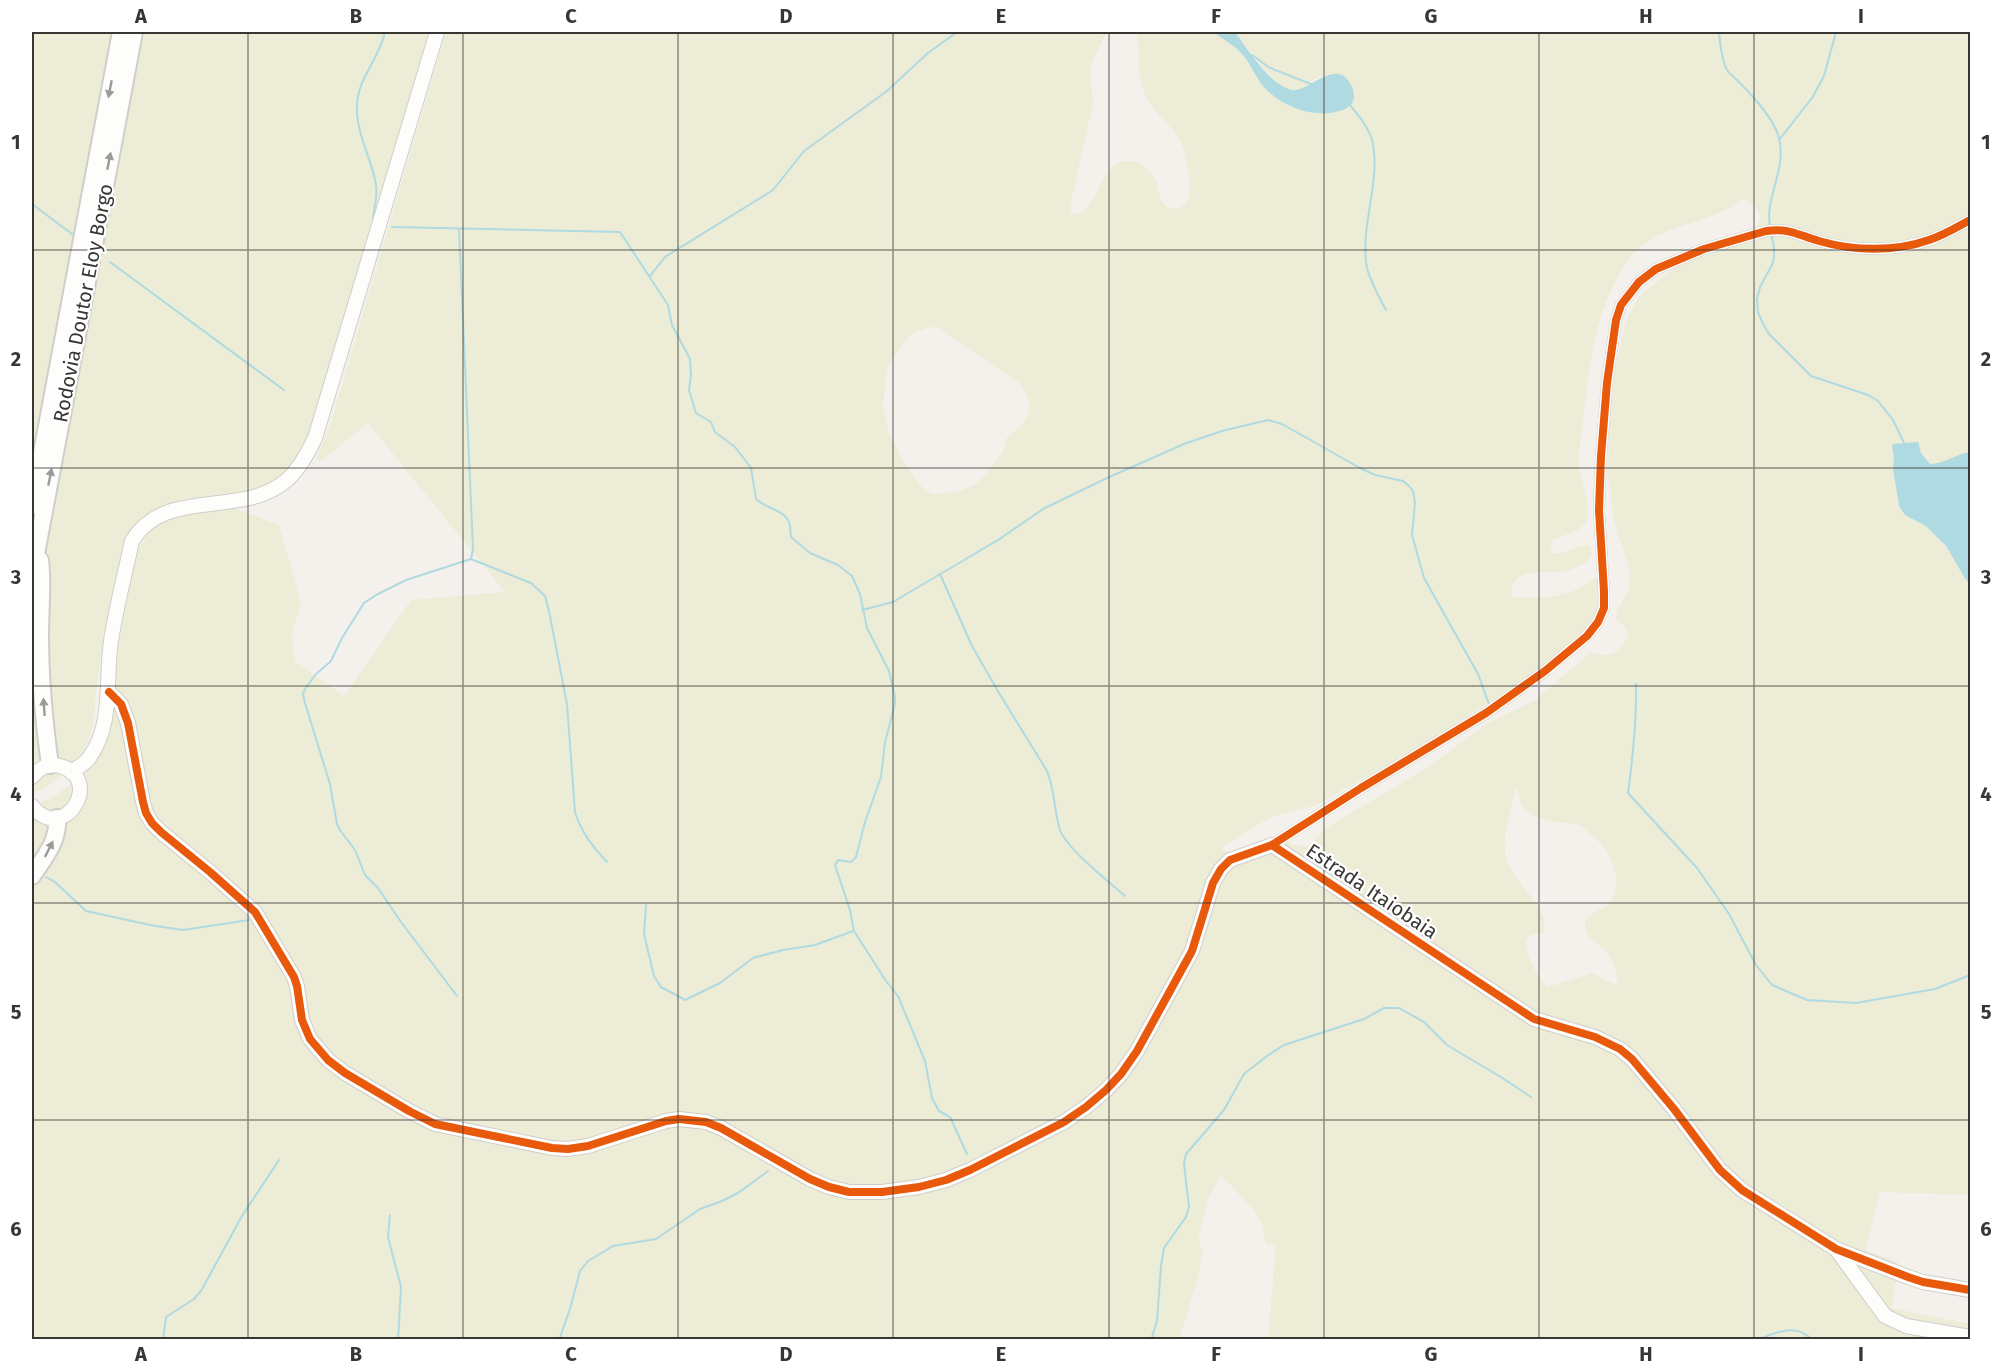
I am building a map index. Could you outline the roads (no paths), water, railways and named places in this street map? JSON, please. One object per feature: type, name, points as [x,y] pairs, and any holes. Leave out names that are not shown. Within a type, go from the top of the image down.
[{"type":"highway","name":"Rodovia Doutor Eloy Borgo","points":[[32,506],[121,32]]},
{"type":"highway","name":"Rodovia Doutor Eloy Borgo","points":[[32,575],[134,32]]},
{"type":"highway","points":[[37,544],[42,575],[41,664],[45,733],[50,765]]},
{"type":"highway","points":[[32,876],[51,847],[58,829],[57,818]]},
{"type":"street","points":[[71,771],[88,760],[102,729],[109,692],[109,658],[114,623],[132,541],[138,531],[160,514],[178,508],[213,504],[265,493],[287,480],[300,464],[315,438],[437,32]]},
{"type":"street","points":[[109,692],[121,704],[128,723],[142,802],[152,823],[255,912],[294,977],[302,1020],[310,1039],[328,1060],[345,1073],[435,1124],[552,1148],[568,1149],[588,1146],[666,1121],[691,1119],[720,1128],[810,1179],[829,1187],[849,1192],[882,1192],[919,1187],[946,1180],[970,1170],[1064,1122],[1106,1090],[1137,1051],[1192,951],[1201,928],[1213,883],[1221,869],[1230,860],[1272,845],[1486,713],[1545,671],[1587,636],[1598,622],[1604,608],[1599,510],[1607,383],[1616,320],[1621,305],[1639,282],[1656,269],[1676,259],[1766,231],[1781,229],[1841,246],[1892,248],[1928,241],[1971,220]]},
{"type":"street","points":[[32,777],[40,769],[50,765],[61,766],[71,771],[78,780],[80,797],[72,811],[57,818],[41,815],[32,807]]},
{"type":"street","name":"Estrada Itaiobaia","points":[[1272,845],[1534,1019],[1594,1037],[1620,1049],[1632,1059],[1674,1109],[1720,1170],[1742,1190],[1836,1249],[1923,1282],[1971,1290]]},
{"type":"street","points":[[1836,1249],[1885,1316],[1906,1326],[1971,1337]]},
{"type":"water","points":[[1213,32],[1235,32],[1267,74],[1283,87],[1292,90],[1331,74],[1339,74],[1346,78],[1352,87],[1354,97],[1352,103],[1345,109],[1323,113],[1300,110],[1279,100],[1262,85],[1248,61],[1239,51]]},
{"type":"water","points":[[1918,442],[1921,453],[1930,464],[1970,452],[1970,583],[1946,546],[1926,526],[1905,515],[1899,506],[1893,469],[1892,444]]},
{"type":"waterway","points":[[373,222],[376,185],[361,135],[357,104],[361,86],[379,50],[385,32]]},
{"type":"waterway","points":[[650,276],[665,257],[773,190],[804,151],[887,91],[928,53],[957,32]]},
{"type":"waterway","points":[[1719,32],[1722,55],[1727,70],[1760,105],[1777,132],[1781,157],[1770,204],[1770,227]]},
{"type":"waterway","points":[[1779,140],[1812,98],[1824,76],[1836,32]]},
{"type":"waterway","points":[[1252,55],[1270,68],[1311,84]]},
{"type":"waterway","points":[[1350,105],[1366,126],[1372,140],[1373,188],[1365,253],[1369,274],[1386,310]]},
{"type":"waterway","points":[[32,204],[72,234]]},
{"type":"waterway","points":[[392,227],[620,232],[668,305],[672,325],[690,359],[689,390],[696,413],[711,422],[715,432],[735,447],[751,468],[756,499],[787,518],[791,537],[810,553],[838,565],[852,576],[860,594],[867,628],[889,671],[895,704],[885,742],[881,777],[865,822],[856,857],[851,862],[838,860],[835,865],[850,910],[854,931],[898,996],[925,1061],[932,1098],[939,1111],[950,1117],[967,1154]]},
{"type":"waterway","points":[[459,229],[473,549],[471,559]]},
{"type":"waterway","points":[[1771,232],[1774,257],[1757,299],[1758,312],[1769,334],[1811,376],[1868,395],[1878,401],[1893,420],[1905,445]]},
{"type":"waterway","points":[[110,262],[284,390]]},
{"type":"waterway","points":[[862,610],[893,602],[998,540],[1043,509],[1107,478],[1184,444],[1222,431],[1268,420],[1282,424],[1375,475],[1403,481],[1413,491],[1415,503],[1412,535],[1424,578],[1478,674],[1490,707]]},
{"type":"waterway","points":[[457,996],[378,888],[365,875],[355,850],[340,830],[330,784],[305,703],[303,694],[305,689],[316,674],[331,661],[342,638],[364,603],[406,580],[471,559],[531,583],[545,596],[567,704],[575,812],[588,839],[607,862]]},
{"type":"waterway","points":[[940,574],[972,646],[1047,771],[1058,823],[1064,838],[1125,896]]},
{"type":"waterway","points":[[1636,684],[1636,711],[1628,793],[1697,868],[1729,914],[1756,965],[1772,985],[1807,1000],[1856,1003],[1935,989],[1970,975]]},
{"type":"waterway","points":[[46,877],[55,882],[86,911],[150,925],[183,930],[249,920]]},
{"type":"waterway","points":[[646,905],[644,934],[654,976],[661,987],[685,1000],[720,983],[753,958],[815,945],[853,931]]},
{"type":"waterway","points":[[1151,1340],[1157,1321],[1164,1248],[1186,1217],[1189,1207],[1184,1164],[1186,1154],[1224,1110],[1244,1074],[1284,1045],[1364,1019],[1384,1008],[1399,1008],[1424,1022],[1447,1045],[1531,1097]]},
{"type":"waterway","points":[[163,1340],[166,1317],[194,1299],[201,1291],[242,1216],[279,1160]]},
{"type":"waterway","points":[[559,1340],[580,1271],[588,1261],[613,1246],[656,1239],[700,1209],[738,1193],[768,1171]]},
{"type":"waterway","points":[[390,1215],[388,1237],[401,1287],[398,1340]]},
{"type":"waterway","points":[[1757,1340],[1778,1332],[1792,1330],[1799,1331],[1812,1340]]}]
